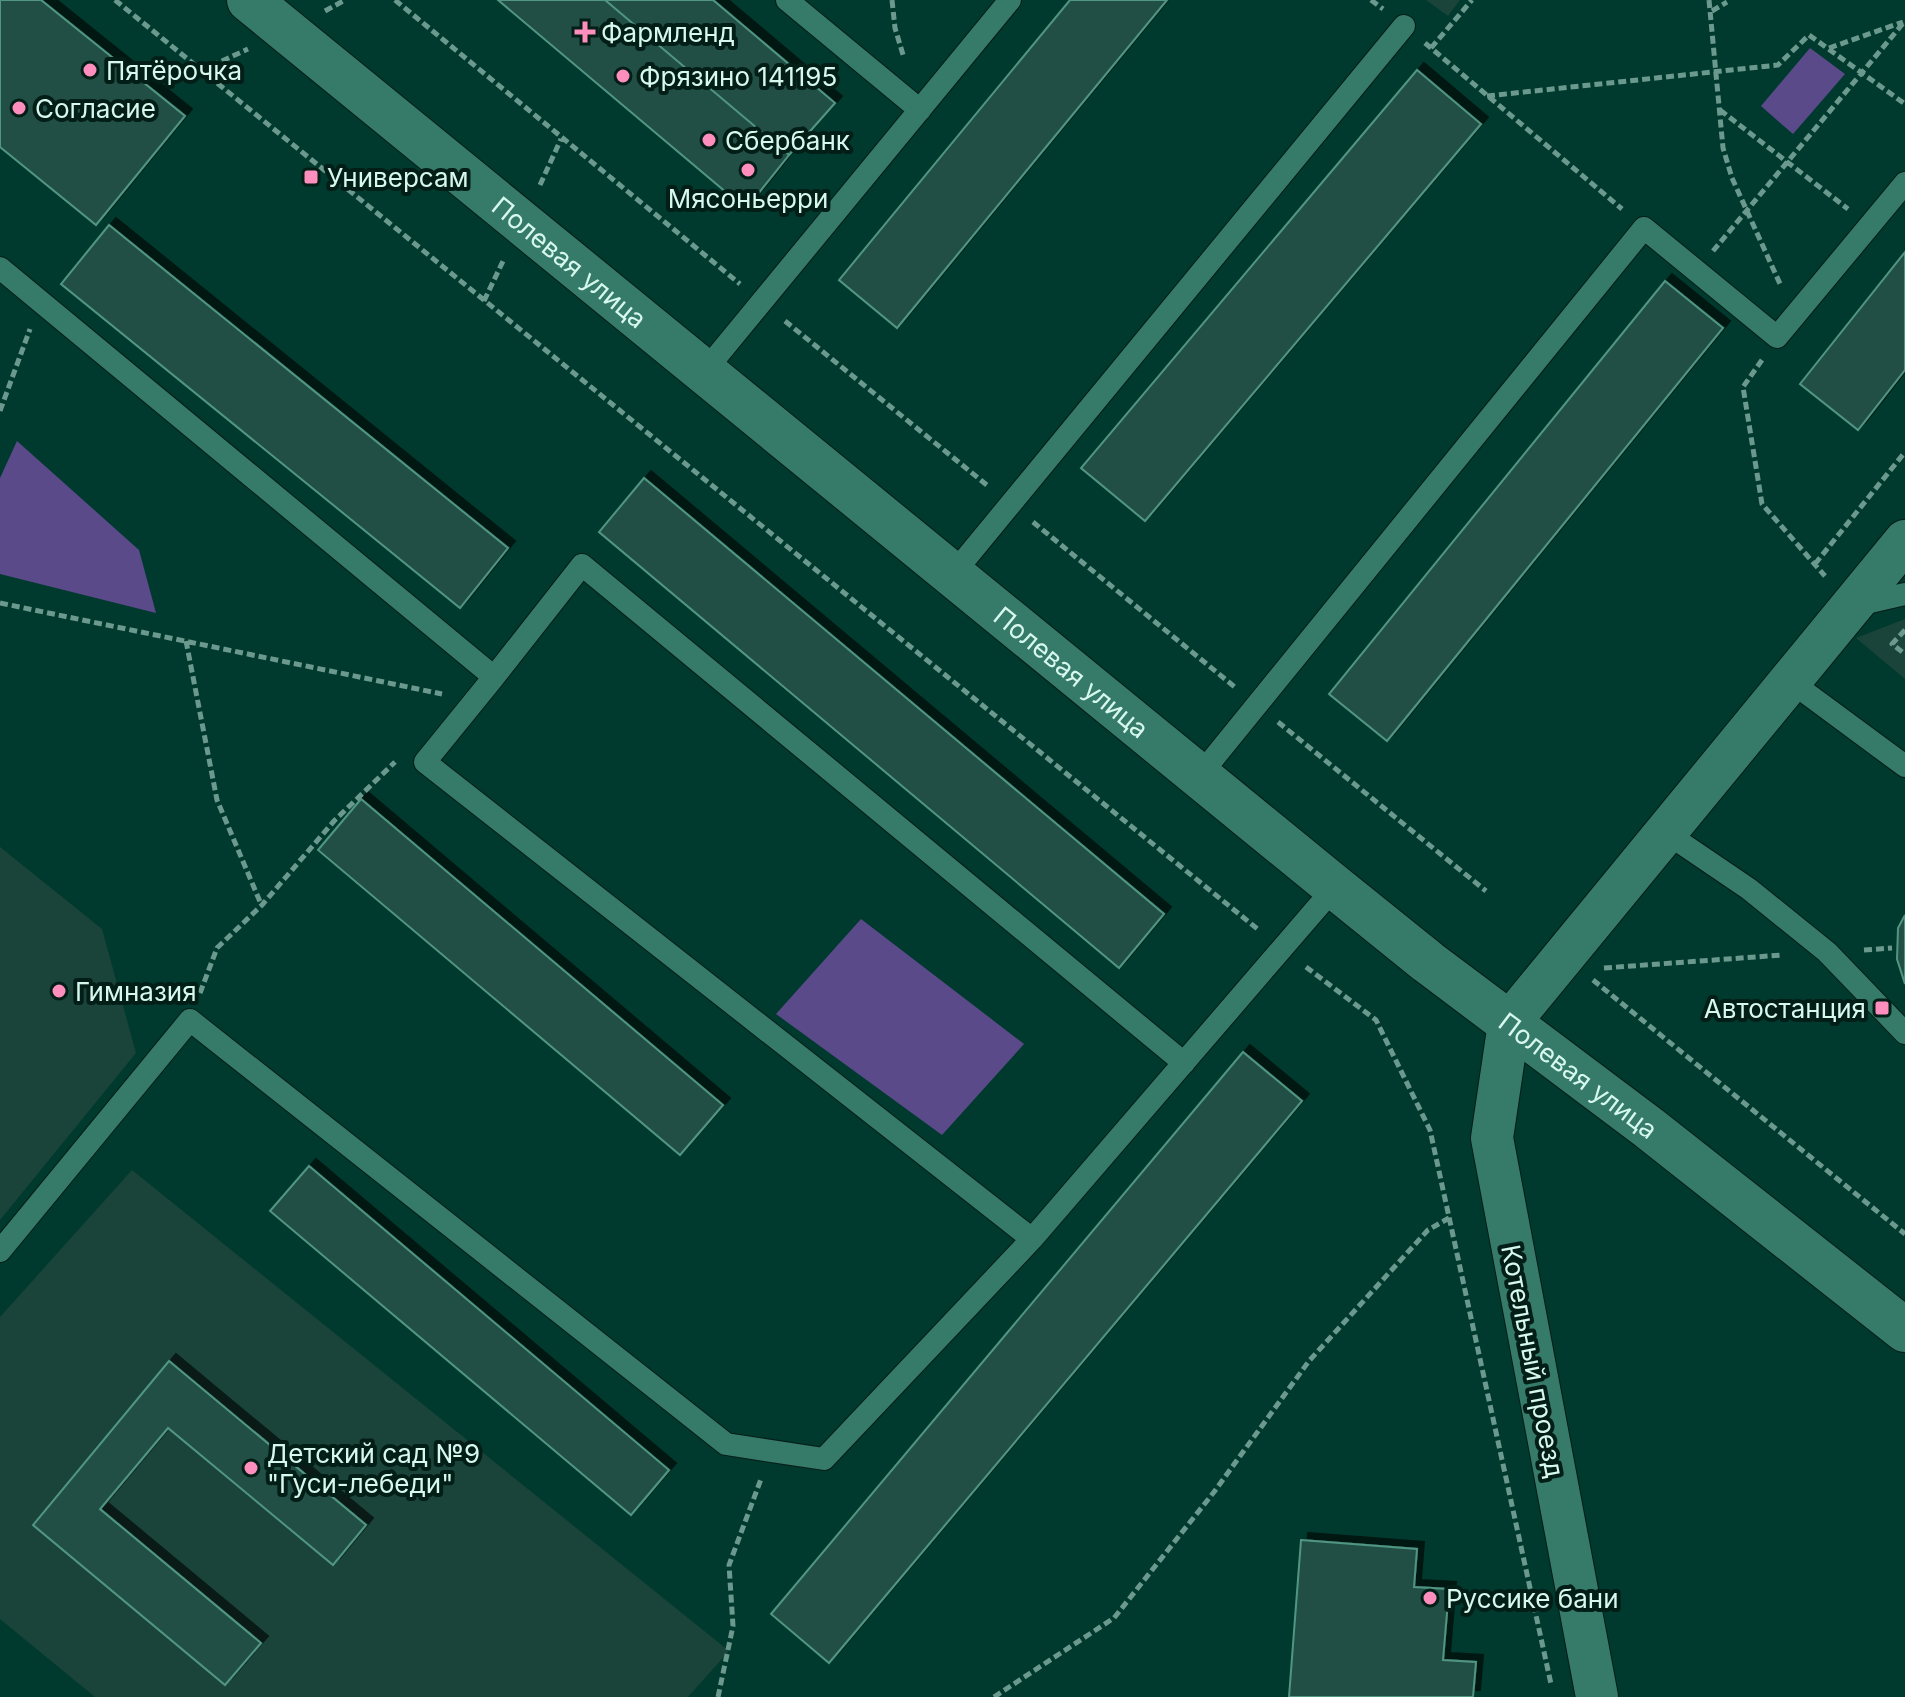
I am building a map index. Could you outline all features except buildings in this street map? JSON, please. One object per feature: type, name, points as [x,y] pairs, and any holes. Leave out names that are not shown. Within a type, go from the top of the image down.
[{"type":"street","name":"Полевая улица","points":[[249,0],[1335,887],[1905,1330]]},
{"type":"street","points":[[1509,1023],[1905,541]]},
{"type":"street","name":"Котельный проезд","points":[[1509,1023],[1492,1138],[1597,1697]]},
{"type":"lane","points":[[787,0],[920,110]]},
{"type":"lane","points":[[704,372],[1010,0]]},
{"type":"lane","points":[[953,574],[1404,26]]},
{"type":"lane","points":[[1200,775],[1644,228],[1777,337],[1905,183]]},
{"type":"lane","points":[[0,268],[494,677]]},
{"type":"lane","points":[[1032,1239],[425,762],[582,565],[1184,1063]]},
{"type":"lane","points":[[1852,607],[1905,594]]},
{"type":"lane","points":[[1790,681],[1905,766]]},
{"type":"lane","points":[[1665,832],[1749,889],[1827,952],[1905,1033]]},
{"type":"lane","points":[[0,1251],[190,1020],[726,1444],[824,1459],[1032,1239],[1335,887]]},
{"type":"path","points":[[115,0],[1283,949],[1376,1020],[1430,1130],[1554,1697]]},
{"type":"path","points":[[395,0],[1486,891]]},
{"type":"path","points":[[1371,0],[1644,228]]},
{"type":"path","points":[[1431,48],[1472,0]]},
{"type":"path","points":[[1709,0],[1723,148],[1787,299],[1777,337],[1743,387],[1762,504],[1852,607]]},
{"type":"path","points":[[1712,11],[1727,2]]},
{"type":"path","points":[[1828,48],[1905,21]]},
{"type":"path","points":[[1696,271],[1905,21]]},
{"type":"path","points":[[1487,96],[1778,65],[1809,35],[1905,104]]},
{"type":"path","points":[[1720,109],[1870,225]]},
{"type":"path","points":[[0,411],[40,301]]},
{"type":"path","points":[[1815,564],[1905,452]]},
{"type":"path","points":[[0,603],[475,701]]},
{"type":"path","points":[[1905,630],[1892,644],[1905,654]]},
{"type":"path","points":[[186,641],[217,800],[262,905]]},
{"type":"path","points":[[190,1020],[217,948],[262,905],[334,821],[398,759],[425,762]]},
{"type":"path","points":[[1595,968],[1892,948]]},
{"type":"path","points":[[1591,979],[1905,1234]]},
{"type":"path","points":[[994,1697],[1114,1618],[1214,1492],[1309,1361],[1428,1230],[1449,1218]]},
{"type":"path","points":[[718,1697],[733,1626],[729,1565],[771,1452]]},
{"type":"shaded area","points":[[1426,0],[1460,0],[1448,16]]},
{"type":"shaded area","points":[[1810,48],[1845,74],[1793,134],[1761,106]]},
{"type":"shaded area","points":[[17,441],[139,550],[156,613],[0,574],[0,478]]},
{"type":"shaded area","points":[[1905,619],[1905,679],[1856,638]]},
{"type":"shaded area","name":"Гимназия","points":[[0,847],[102,929],[136,1053],[0,1220]]},
{"type":"shaded area","points":[[861,919],[1024,1044],[942,1135],[776,1014]]},
{"type":"shaded area","name":"Детский сад №9 \"Гуси-лебеди\"","points":[[132,1170],[729,1651],[688,1697],[95,1697],[0,1619],[0,1317]]},
{"type":"place","name":"Фармленд","points":[[585,32]]},
{"type":"place","name":"Пятёрочка","points":[[90,70]]},
{"type":"place","name":"Фрязино 141195","points":[[623,76]]},
{"type":"place","name":"Согласие","points":[[19,108]]},
{"type":"place","name":"Сбербанк","points":[[709,140]]},
{"type":"place","name":"Мясоньерри","points":[[748,170]]},
{"type":"place","name":"Универсам","points":[[311,177]]},
{"type":"place","name":"Гимназия","points":[[59,991]]},
{"type":"place","name":"Автостанция","points":[[1882,1008]]},
{"type":"place","name":"Детский сад №9 \"Гуси-лебеди\"","points":[[251,1468]]},
{"type":"place","name":"Руссике бани","points":[[1430,1598]]}]
